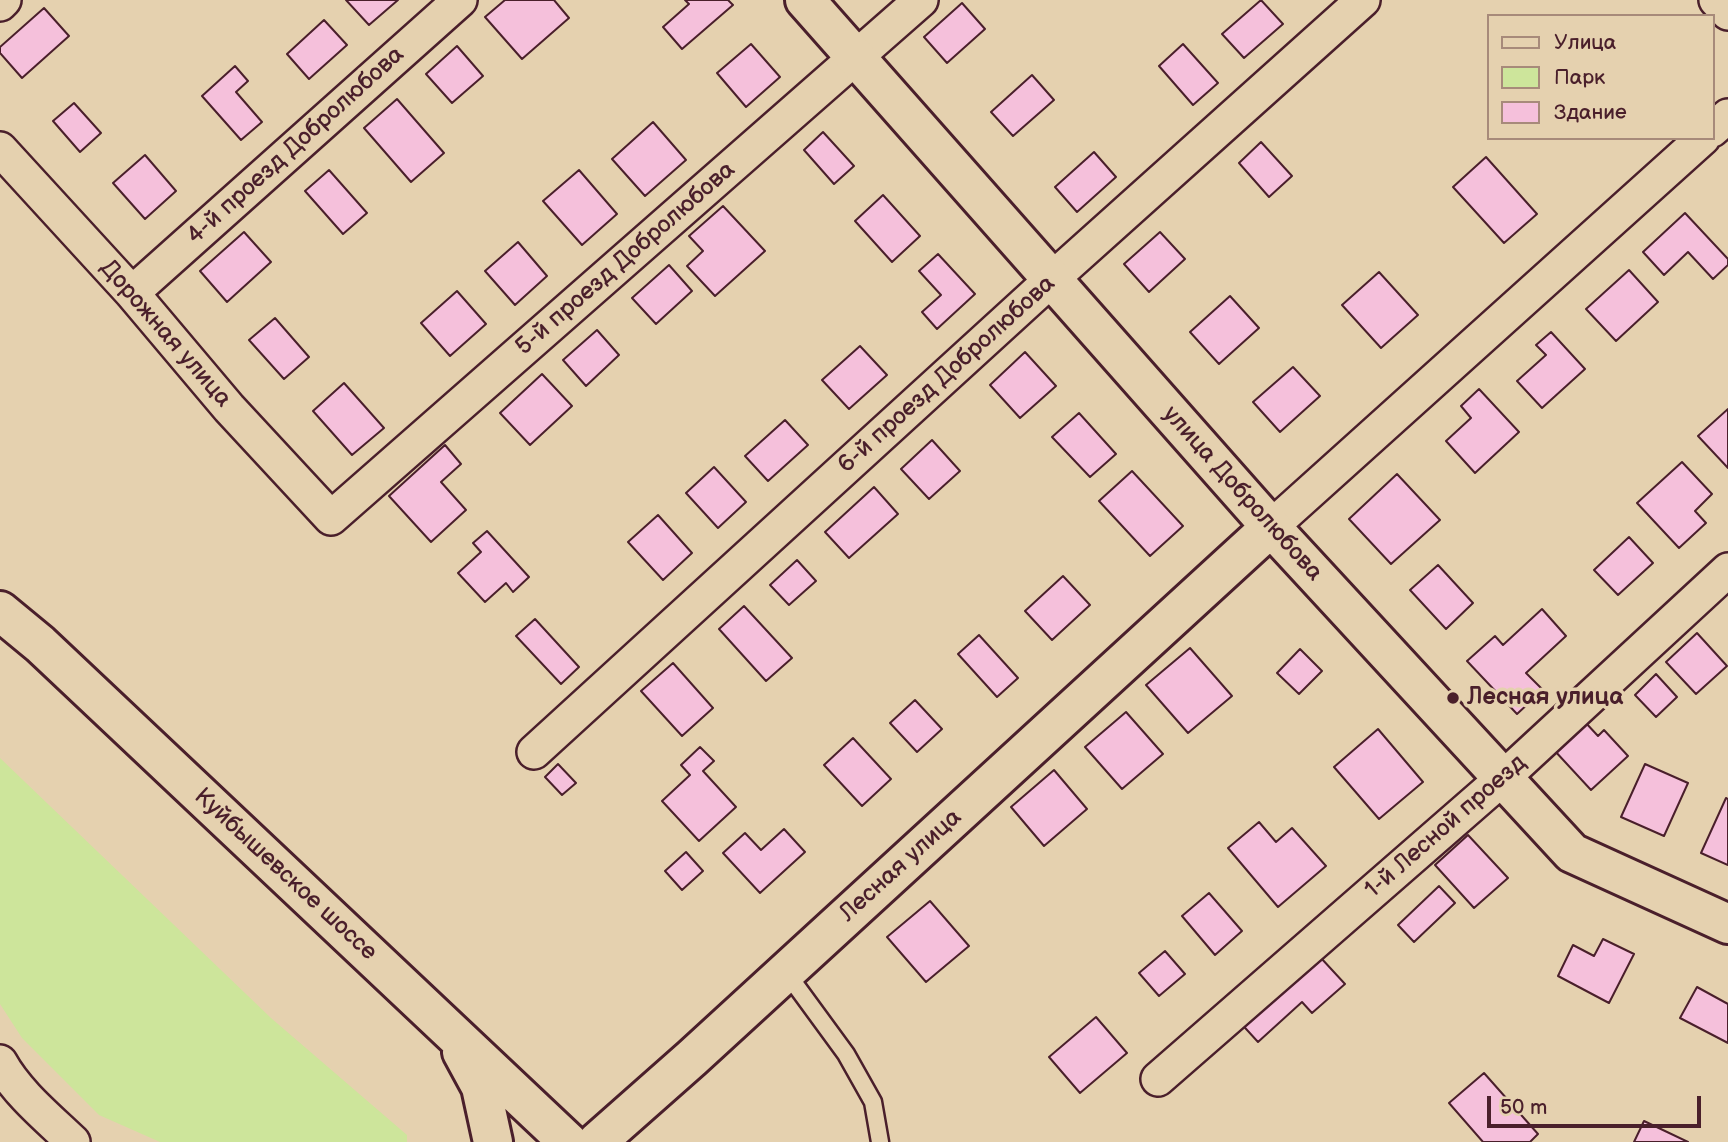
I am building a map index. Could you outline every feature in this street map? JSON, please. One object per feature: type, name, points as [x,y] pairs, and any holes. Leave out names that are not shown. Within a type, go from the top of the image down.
[{"type":"main road","name":"улица Добролюбова","points":[[805,0],[1271,527],[1572,853],[1728,924]]},
{"type":"main road","name":"Лесная улица","points":[[597,1142],[1271,527]]},
{"type":"main road","name":"Куйбышевское шоссе","points":[[0,611],[40,644],[568,1142]]},
{"type":"main road","points":[[448,1029],[481,1087],[493,1142]]},
{"type":"street","points":[[0,4],[4,0]]},
{"type":"street","name":"4-й проезд Добролюбова","points":[[132,293],[460,0]]},
{"type":"street","name":"5-й проезд Добролюбова","points":[[331,518],[920,0]]},
{"type":"street","name":"6-й проезд Добролюбова","points":[[534,752],[1052,279],[1363,0]]},
{"type":"street","points":[[1716,0],[1728,13]]},
{"type":"street","points":[[1714,128],[1728,116]]},
{"type":"street","name":"Лесная улица","points":[[1271,527],[1701,140]]},
{"type":"street","name":"Дорожная улица","points":[[0,149],[132,293],[229,408],[331,518]]},
{"type":"street","name":"1-й Лесной проезд","points":[[1158,1079],[1503,778],[1728,570]]},
{"type":"street","points":[[0,1062],[44,1114],[73,1142]]},
{"type":"lane","points":[[785,972],[853,1066],[873,1102],[880,1142]]},
{"type":"green space","points":[[0,758],[271,1018],[407,1135],[407,1142],[160,1142],[99,1115],[22,1038],[0,1004]]},
{"type":"building","points":[[346,0],[398,0],[369,25]]},
{"type":"building","points":[[505,0],[554,0],[569,18],[522,59],[485,17]]},
{"type":"building","points":[[685,0],[728,0],[733,5],[682,49],[663,27],[689,4]]},
{"type":"building","points":[[1261,0],[1283,24],[1244,58],[1222,34]]},
{"type":"building","points":[[962,3],[985,29],[947,63],[924,37]]},
{"type":"building","points":[[44,8],[69,36],[22,78],[0,53],[0,47]]},
{"type":"building","points":[[324,20],[347,45],[309,79],[287,54]]},
{"type":"building","points":[[751,44],[780,77],[746,107],[717,73]]},
{"type":"building","points":[[1183,44],[1218,83],[1193,105],[1159,66]]},
{"type":"building","points":[[457,46],[483,76],[452,103],[426,74]]},
{"type":"building","points":[[235,66],[248,81],[236,92],[262,122],[241,140],[202,96]]},
{"type":"building","points":[[1032,75],[1054,100],[1013,136],[991,112]]},
{"type":"building","points":[[397,99],[444,153],[411,182],[364,128]]},
{"type":"building","points":[[74,103],[101,133],[80,152],[53,121]]},
{"type":"building","points":[[653,122],[686,160],[645,196],[612,159]]},
{"type":"building","points":[[823,132],[854,166],[834,184],[804,150]]},
{"type":"building","points":[[1261,142],[1292,176],[1269,197],[1239,163]]},
{"type":"building","points":[[1094,152],[1116,177],[1077,212],[1055,187]]},
{"type":"building","points":[[145,155],[176,191],[145,219],[113,183]]},
{"type":"building","points":[[1486,157],[1537,214],[1504,243],[1453,187]]},
{"type":"building","points":[[329,170],[367,213],[343,234],[305,191]]},
{"type":"building","points":[[579,170],[617,214],[582,245],[543,201]]},
{"type":"building","points":[[883,195],[920,236],[892,262],[855,221]]},
{"type":"building","points":[[723,206],[765,251],[715,296],[687,266],[703,251],[689,236]]},
{"type":"building","points":[[1685,213],[1728,259],[1728,265],[1713,279],[1688,252],[1664,275],[1643,252]]},
{"type":"building","points":[[244,232],[271,262],[227,302],[200,271]]},
{"type":"building","points":[[1160,232],[1185,259],[1149,292],[1124,264]]},
{"type":"building","points":[[518,242],[547,276],[515,305],[485,271]]},
{"type":"building","points":[[938,254],[975,294],[937,329],[922,312],[941,295],[919,271]]},
{"type":"building","points":[[669,265],[692,291],[656,324],[632,298]]},
{"type":"building","points":[[1629,270],[1658,302],[1616,341],[1586,309]]},
{"type":"building","points":[[1379,272],[1418,315],[1381,348],[1342,305]]},
{"type":"building","points":[[457,291],[486,324],[450,356],[421,323]]},
{"type":"building","points":[[1230,296],[1259,328],[1219,364],[1190,332]]},
{"type":"building","points":[[275,318],[309,357],[284,379],[249,340]]},
{"type":"building","points":[[597,330],[619,355],[586,386],[563,360]]},
{"type":"building","points":[[1551,332],[1585,369],[1542,408],[1517,381],[1546,355],[1536,345]]},
{"type":"building","points":[[860,346],[887,375],[849,409],[822,380]]},
{"type":"building","points":[[1025,352],[1056,386],[1020,418],[990,385]]},
{"type":"building","points":[[1293,367],[1320,396],[1280,432],[1253,402]]},
{"type":"building","points":[[542,374],[572,406],[530,445],[500,413]]},
{"type":"building","points":[[344,383],[384,428],[352,455],[313,411]]},
{"type":"building","points":[[1479,389],[1519,432],[1475,473],[1446,441],[1471,418],[1461,406]]},
{"type":"building","points":[[1728,409],[1728,468],[1698,436]]},
{"type":"building","points":[[1079,413],[1116,454],[1090,477],[1052,437]]},
{"type":"building","points":[[785,420],[808,445],[768,481],[745,456]]},
{"type":"building","points":[[932,440],[960,471],[929,499],[901,469]]},
{"type":"building","points":[[445,445],[461,464],[441,482],[466,510],[431,542],[389,496]]},
{"type":"building","points":[[1682,462],[1712,494],[1695,511],[1706,523],[1679,548],[1637,503]]},
{"type":"building","points":[[714,467],[746,502],[718,528],[686,493]]},
{"type":"building","points":[[1132,471],[1183,526],[1150,556],[1099,501]]},
{"type":"building","points":[[1397,474],[1440,520],[1391,564],[1349,519]]},
{"type":"building","points":[[874,487],[898,514],[849,558],[825,532]]},
{"type":"building","points":[[658,515],[692,553],[663,580],[628,542]]},
{"type":"building","points":[[487,531],[529,577],[513,592],[506,583],[485,602],[458,573],[481,552],[473,543]]},
{"type":"building","points":[[1629,537],[1653,563],[1618,595],[1594,570]]},
{"type":"building","points":[[797,560],[816,581],[789,605],[770,585]]},
{"type":"building","points":[[1438,565],[1473,603],[1446,629],[1410,590]]},
{"type":"building","points":[[1063,576],[1090,605],[1052,640],[1025,611]]},
{"type":"building","points":[[744,606],[792,658],[766,681],[719,629]]},
{"type":"building","points":[[1542,609],[1566,636],[1526,673],[1543,690],[1517,714],[1467,661],[1495,636],[1503,645]]},
{"type":"building","points":[[535,619],[579,667],[561,684],[516,636]]},
{"type":"building","points":[[1697,633],[1727,666],[1696,694],[1666,662]]},
{"type":"building","points":[[979,635],[1018,678],[997,697],[958,654]]},
{"type":"building","points":[[1190,648],[1232,696],[1188,733],[1146,685]]},
{"type":"building","points":[[1300,649],[1322,671],[1299,694],[1277,673]]},
{"type":"building","points":[[673,663],[713,708],[682,736],[641,691]]},
{"type":"building","points":[[1656,674],[1677,697],[1656,717],[1635,695]]},
{"type":"building","points":[[915,700],[942,729],[917,752],[890,723]]},
{"type":"building","points":[[1126,712],[1163,754],[1122,789],[1085,747]]},
{"type":"building","points":[[1585,722],[1598,736],[1604,730],[1628,756],[1591,790],[1554,750]]},
{"type":"building","points":[[1378,729],[1423,782],[1379,819],[1334,767]]},
{"type":"building","points":[[853,738],[891,779],[862,806],[824,765]]},
{"type":"building","points":[[700,747],[714,761],[703,771],[736,807],[699,841],[662,801],[690,775],[681,765]]},
{"type":"building","points":[[558,764],[576,783],[562,795],[545,777]]},
{"type":"building","points":[[1645,764],[1688,783],[1664,836],[1621,817]]},
{"type":"building","points":[[1054,770],[1087,809],[1044,846],[1011,807]]},
{"type":"building","points":[[1726,798],[1728,799],[1728,865],[1701,853]]},
{"type":"building","points":[[1259,822],[1276,842],[1292,828],[1326,866],[1278,907],[1228,848]]},
{"type":"building","points":[[784,829],[805,852],[760,893],[723,853],[745,833],[761,850]]},
{"type":"building","points":[[1468,835],[1508,878],[1474,908],[1435,865]]},
{"type":"building","points":[[686,852],[703,871],[682,890],[665,871]]},
{"type":"building","points":[[1439,886],[1455,903],[1414,942],[1398,925]]},
{"type":"building","points":[[1209,893],[1242,931],[1215,955],[1182,916]]},
{"type":"building","points":[[930,901],[969,946],[926,982],[887,937]]},
{"type":"building","points":[[1603,939],[1634,954],[1609,1003],[1558,976],[1573,945],[1594,956]]},
{"type":"building","points":[[1165,951],[1185,974],[1159,996],[1139,973]]},
{"type":"building","points":[[1321,958],[1345,984],[1312,1013],[1302,1002],[1258,1042],[1237,1019],[1262,996],[1269,1004]]},
{"type":"building","points":[[1697,987],[1728,1004],[1728,1043],[1680,1018]]},
{"type":"building","points":[[1096,1017],[1127,1053],[1080,1093],[1049,1057]]},
{"type":"building","points":[[1484,1073],[1538,1134],[1530,1142],[1483,1142],[1449,1103]]},
{"type":"building","points":[[1644,1121],[1688,1142],[1634,1142]]},
{"type":"place","name":"Лесная улица","points":[[1453,698]]}]
